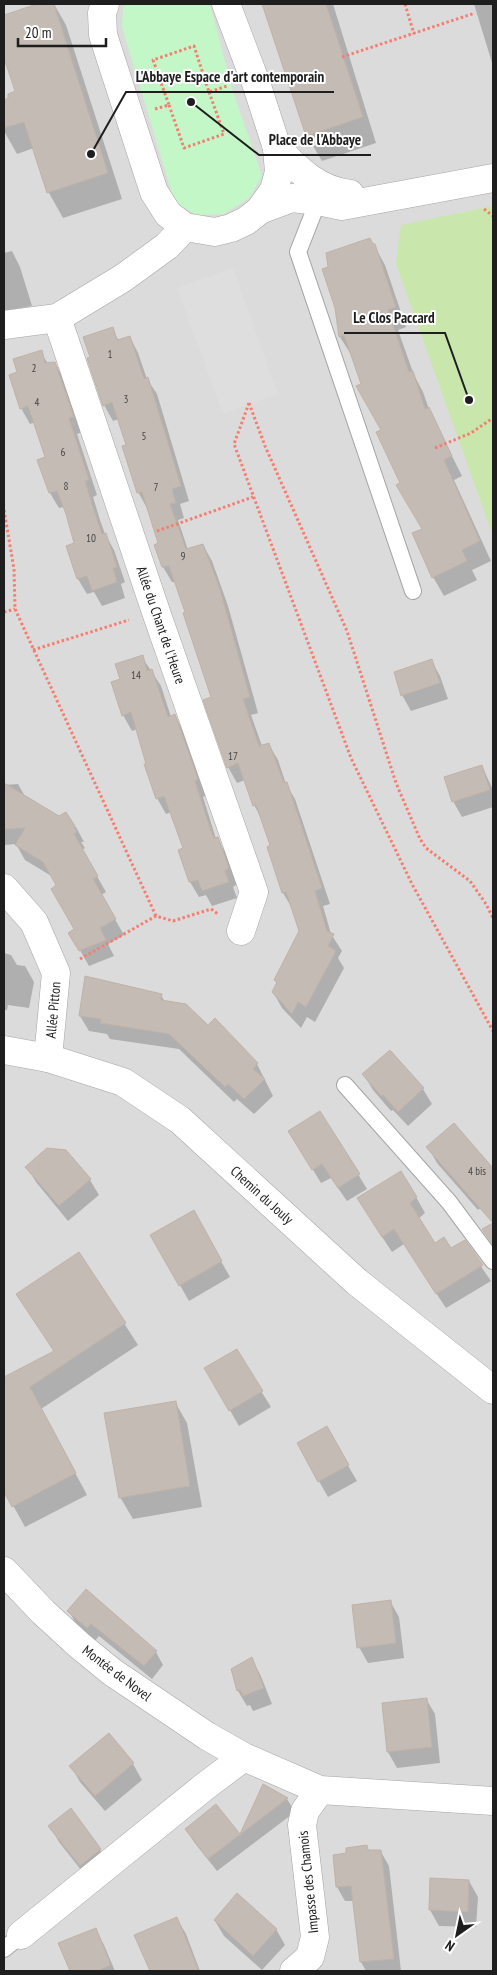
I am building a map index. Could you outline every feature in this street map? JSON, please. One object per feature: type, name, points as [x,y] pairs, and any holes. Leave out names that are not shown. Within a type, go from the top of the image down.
[{"type":"street","points":[[105,4],[102,13],[103,34],[154,192],[168,214],[185,227],[215,232],[231,228],[246,221],[260,210],[274,190],[279,172],[277,148],[254,77],[226,4]]},
{"type":"street","points":[[277,148],[302,174],[336,192],[381,198]]},
{"type":"street","points":[[260,210],[292,198],[318,200],[342,206],[493,178]]},
{"type":"street","points":[[4,324],[57,318],[123,278],[167,246],[185,227]]},
{"type":"street","name":"Allée du Chant de l'Heure","points":[[57,318],[156,612],[254,892],[241,931]]},
{"type":"street","name":"Allée Pitton","points":[[4,888],[34,922],[56,973],[48,1058]]},
{"type":"street","name":"Chemin du Jouly","points":[[4,1050],[48,1058],[123,1082],[180,1120],[357,1282],[493,1390]]},
{"type":"street","name":"Montée de Novel","points":[[4,1571],[79,1646],[112,1672],[207,1736],[244,1757],[320,1790],[493,1801]]},
{"type":"street","points":[[13,1942],[196,1793],[244,1757]]},
{"type":"street","name":"Impasse des Chamois","points":[[294,1971],[310,1956],[315,1937],[302,1825],[305,1810],[320,1790]]},
{"type":"lane","points":[[318,200],[298,252],[413,591]]},
{"type":"lane","points":[[345,1085],[449,1202],[493,1261]]},
{"type":"path","points":[[405,4],[414,34]]},
{"type":"path","points":[[342,57],[476,13]]},
{"type":"path","points":[[194,46],[209,92],[224,134],[184,148],[153,60],[194,46]]},
{"type":"path","points":[[209,92],[254,77]]},
{"type":"path","points":[[130,118],[168,105]]},
{"type":"path","points":[[493,918],[470,881],[426,848],[420,839],[396,783],[346,631],[248,403],[234,444],[351,758],[412,884],[493,1031]]},
{"type":"path","points":[[435,448],[471,433],[493,418]]},
{"type":"path","points":[[132,540],[253,497]]},
{"type":"path","points":[[4,510],[14,570],[16,609],[33,650],[156,916]]},
{"type":"path","points":[[4,612],[16,609]]},
{"type":"path","points":[[33,650],[156,612]]},
{"type":"path","points":[[56,973],[156,916],[173,921],[211,909],[241,931]]},
{"type":"shaded area","points":[[4,4],[493,4],[493,1971],[4,1971]]},
{"type":"shaded area","points":[[233,268],[278,394],[223,414],[177,288]]},
{"type":"green space","points":[[126,4],[210,5],[233,92],[262,176],[249,198],[224,214],[197,215],[179,205],[173,197],[122,27],[123,7]]},
{"type":"green space","points":[[493,206],[493,536],[396,264],[401,225]]},
{"type":"building","points":[[37,4],[54,4],[108,173],[47,193],[24,122],[4,128],[4,100],[8,98],[8,94],[15,91],[4,58],[4,15]]},
{"type":"building","points":[[262,4],[326,4],[363,117],[306,136]]},
{"type":"building","points":[[370,238],[373,244],[375,244],[396,307],[388,310],[409,372],[413,371],[425,409],[429,407],[452,456],[444,460],[480,541],[462,550],[467,561],[432,578],[412,533],[422,529],[396,485],[400,483],[376,432],[381,430],[356,386],[361,384],[344,335],[339,337],[335,308],[322,269],[328,267],[326,253]]},
{"type":"building","points":[[113,327],[117,340],[130,336],[144,379],[148,377],[181,486],[172,489],[176,503],[170,504],[186,549],[203,544],[220,589],[250,697],[243,699],[259,746],[269,743],[284,783],[287,782],[322,888],[315,891],[327,931],[334,934],[328,946],[336,951],[306,1007],[298,1002],[292,1014],[272,992],[277,982],[274,980],[299,931],[286,892],[282,893],[267,847],[270,845],[256,805],[253,806],[238,763],[227,768],[203,700],[211,697],[183,613],[185,612],[169,566],[162,567],[154,545],[158,543],[142,492],[137,493],[122,446],[126,445],[112,402],[103,406],[87,358],[90,357],[83,337]]},
{"type":"building","points":[[42,350],[45,363],[55,362],[74,417],[69,418],[89,480],[85,481],[102,534],[106,533],[117,567],[113,568],[117,582],[92,591],[87,576],[77,579],[66,546],[74,543],[66,514],[57,491],[49,493],[37,460],[45,457],[28,406],[20,409],[9,375],[17,372],[13,359]]},
{"type":"building","points":[[143,655],[147,671],[152,669],[168,717],[175,714],[198,779],[195,781],[209,825],[214,838],[218,837],[229,868],[225,871],[229,882],[202,891],[198,880],[189,882],[178,850],[183,848],[164,796],[156,799],[144,764],[146,764],[131,712],[122,716],[111,682],[120,679],[115,664]]},
{"type":"building","points":[[432,659],[440,683],[401,696],[394,672]]},
{"type":"building","points":[[482,765],[490,790],[452,802],[444,777]]},
{"type":"building","points":[[4,783],[59,816],[66,812],[75,826],[77,832],[74,834],[98,876],[93,879],[116,919],[100,928],[106,940],[79,951],[68,933],[74,929],[51,889],[56,885],[43,862],[15,845],[25,828],[4,829]]},
{"type":"building","points":[[85,976],[162,994],[161,1000],[186,1004],[208,1025],[215,1018],[258,1063],[253,1069],[265,1079],[244,1099],[228,1084],[225,1087],[169,1034],[100,1023],[101,1019],[79,1016]]},
{"type":"building","points":[[390,1050],[424,1088],[398,1112],[362,1074]]},
{"type":"building","points":[[320,1111],[360,1174],[338,1188],[322,1164],[312,1170],[288,1131]]},
{"type":"building","points":[[454,1123],[493,1168],[493,1223],[426,1147]]},
{"type":"building","points":[[47,1148],[66,1150],[91,1179],[59,1206],[25,1167]]},
{"type":"building","points":[[401,1171],[417,1197],[410,1203],[435,1243],[444,1237],[451,1248],[465,1240],[483,1265],[436,1294],[394,1229],[382,1237],[357,1198]]},
{"type":"building","points":[[194,1210],[222,1261],[179,1286],[150,1235]]},
{"type":"building","points":[[493,1223],[493,1245],[482,1229]]},
{"type":"building","points":[[79,1252],[126,1323],[30,1387],[76,1473],[12,1507],[4,1492],[4,1377],[54,1351],[16,1294]]},
{"type":"building","points":[[237,1349],[263,1391],[229,1411],[204,1368]]},
{"type":"building","points":[[176,1401],[190,1486],[119,1498],[104,1413]]},
{"type":"building","points":[[327,1426],[349,1465],[318,1482],[297,1443]]},
{"type":"building","points":[[86,1589],[157,1651],[144,1666],[91,1624],[87,1628],[67,1611]]},
{"type":"building","points":[[391,1600],[396,1643],[357,1648],[352,1605]]},
{"type":"building","points":[[252,1657],[264,1688],[243,1696],[240,1690],[237,1691],[231,1669]]},
{"type":"building","points":[[427,1698],[432,1747],[387,1752],[382,1703]]},
{"type":"building","points":[[109,1733],[134,1763],[95,1796],[69,1766]]},
{"type":"building","points":[[263,1784],[288,1798],[208,1859],[185,1829],[216,1804],[240,1834]]},
{"type":"building","points":[[71,1808],[101,1849],[80,1866],[48,1826]]},
{"type":"building","points":[[367,1845],[368,1850],[381,1850],[394,1959],[360,1962],[351,1886],[336,1887],[333,1855],[346,1853],[346,1848]]},
{"type":"building","points":[[430,1878],[469,1880],[468,1912],[429,1910]]},
{"type":"building","points":[[237,1893],[277,1929],[253,1956],[214,1920]]},
{"type":"building","points":[[177,1917],[199,1971],[150,1971],[134,1935]]},
{"type":"building","points":[[96,1928],[111,1965],[97,1971],[70,1971],[58,1943]]},
{"type":"place","name":"Place de l'Abbaye","points":[[191,102]]},
{"type":"place","name":"L'Abbaye Espace d'art contemporain","points":[[91,154]]},
{"type":"place","name":"Le Clos Paccard","points":[[469,400]]}]
